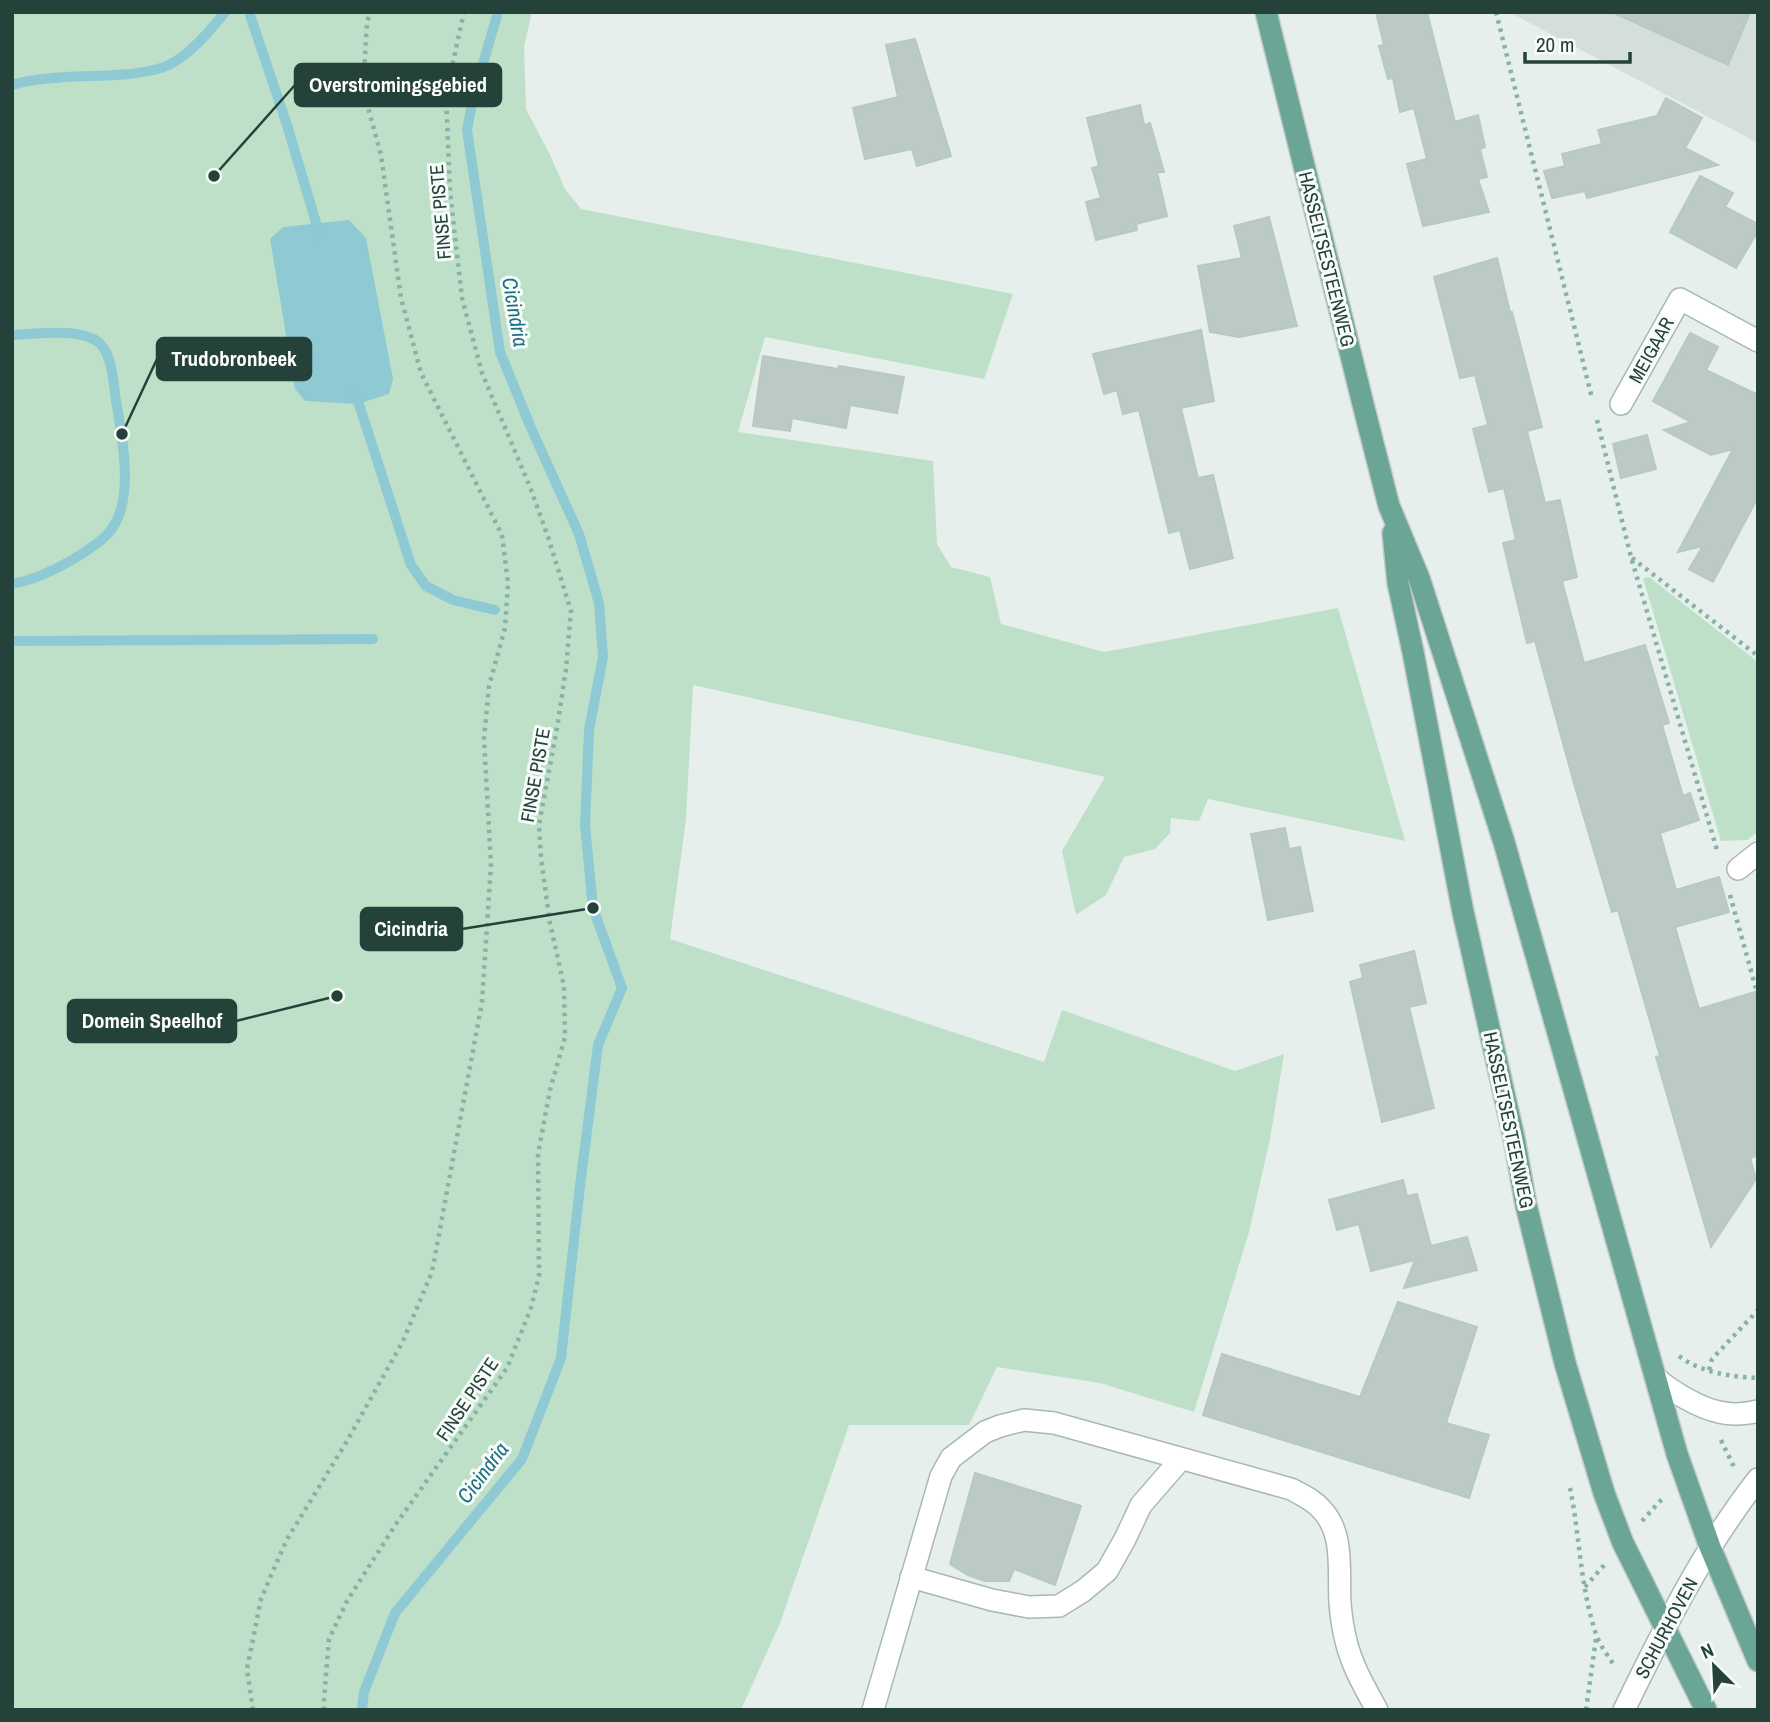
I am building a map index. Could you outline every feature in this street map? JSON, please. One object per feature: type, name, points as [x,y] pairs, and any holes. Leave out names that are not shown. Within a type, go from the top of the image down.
[{"type":"main road","name":"HASSELTSESTEENWEG","points":[[1266,12],[1390,506],[1419,578],[1504,842],[1684,1475],[1710,1547],[1758,1661]]},
{"type":"main road","name":"HASSELTSESTEENWEG","points":[[1390,506],[1398,583],[1463,912],[1514,1138],[1526,1205],[1565,1363],[1604,1493],[1623,1542],[1706,1710]]},
{"type":"street","name":"MEIGAAR","points":[[1621,404],[1680,299],[1758,341]]},
{"type":"street","points":[[1729,866],[1758,853]]},
{"type":"street","points":[[1656,1378],[1672,1392],[1718,1412],[1745,1414],[1758,1411]]},
{"type":"street","points":[[873,1710],[941,1476],[951,1458],[985,1432],[1024,1420],[1054,1423],[1291,1489],[1323,1510],[1338,1543],[1340,1603],[1346,1642],[1359,1677],[1377,1710]]},
{"type":"street","points":[[911,1577],[1029,1607],[1059,1606],[1107,1571],[1141,1505],[1181,1459]]},
{"type":"street","name":"SCHURHOVEN","points":[[1628,1702],[1710,1547],[1758,1479]]},
{"type":"path","points":[[253,1710],[247,1669],[261,1599],[286,1541],[347,1441],[403,1341],[432,1272],[482,1002],[491,865],[484,739],[489,687],[505,628],[508,583],[502,535],[421,373],[401,298],[381,156],[363,89],[370,12]]},
{"type":"path","name":"FINSE PISTE","points":[[324,1710],[329,1639],[347,1601],[396,1524],[508,1368],[531,1308],[539,1276],[538,1154],[550,1090],[565,1037],[564,986],[550,923],[539,824],[566,669],[571,611],[556,558],[530,487],[482,373],[462,298],[450,192],[446,94],[464,12]]},
{"type":"path","points":[[1496,12],[1592,399]]},
{"type":"path","points":[[1595,413],[1631,557],[1729,866]]},
{"type":"path","points":[[1631,557],[1758,656]]},
{"type":"path","points":[[1728,889],[1758,996]]},
{"type":"path","points":[[1709,1370],[1712,1359],[1758,1310]]},
{"type":"path","points":[[1678,1355],[1687,1362],[1709,1370],[1758,1378]]},
{"type":"path","points":[[1628,1702],[1597,1637],[1585,1587],[1719,1436]]},
{"type":"path","points":[[1586,1710],[1597,1637]]},
{"type":"shaded area","points":[[1509,12],[1758,12],[1758,143]]},
{"type":"green space","points":[[12,12],[532,12],[524,47],[526,109],[565,189],[581,209],[1013,294],[984,379],[765,337],[738,432],[933,461],[937,544],[951,567],[990,577],[1001,624],[1104,652],[1338,608],[1405,841],[1208,799],[1199,821],[1171,818],[1170,833],[1155,849],[1124,857],[1106,895],[1076,915],[1062,851],[1105,777],[693,685],[686,819],[670,939],[1044,1062],[1062,1010],[1235,1071],[1284,1054],[1270,1139],[1249,1232],[1194,1412],[1100,1383],[997,1367],[969,1425],[849,1425],[780,1623],[741,1710],[12,1710]]},
{"type":"green space","points":[[1649,577],[1758,662],[1758,832],[1747,840],[1721,841],[1643,578]]},
{"type":"water","points":[[349,220],[366,238],[393,379],[389,394],[358,404],[305,401],[295,389],[270,239],[283,227]]},
{"type":"building","points":[[1376,12],[1427,12],[1455,122],[1478,115],[1485,147],[1480,149],[1487,177],[1478,179],[1489,212],[1423,226],[1407,164],[1427,159],[1414,108],[1400,112],[1393,78],[1388,79],[1379,46],[1384,45]]},
{"type":"building","points":[[1612,12],[1750,12],[1728,65]]},
{"type":"building","points":[[915,39],[951,156],[917,166],[912,149],[865,159],[853,108],[898,97],[886,45]]},
{"type":"building","points":[[1666,98],[1702,118],[1685,148],[1718,165],[1587,198],[1585,191],[1552,198],[1544,171],[1565,166],[1562,154],[1602,144],[1598,130],[1657,116]]},
{"type":"building","points":[[1140,105],[1144,125],[1150,123],[1164,172],[1157,172],[1167,216],[1136,224],[1137,230],[1096,240],[1086,202],[1101,198],[1092,168],[1099,166],[1087,118]]},
{"type":"building","points":[[1700,176],[1733,193],[1725,207],[1758,224],[1758,231],[1736,268],[1670,232]]},
{"type":"building","points":[[1269,217],[1297,326],[1239,337],[1210,332],[1198,266],[1242,258],[1234,226]]},
{"type":"building","points":[[1497,258],[1542,427],[1527,431],[1545,503],[1560,500],[1577,577],[1562,581],[1584,663],[1645,645],[1669,723],[1662,725],[1683,796],[1690,793],[1699,820],[1660,833],[1676,890],[1719,877],[1729,912],[1675,927],[1699,1009],[1758,991],[1758,1155],[1750,1158],[1756,1179],[1711,1247],[1656,1057],[1660,1056],[1618,910],[1612,912],[1535,641],[1527,643],[1503,543],[1516,540],[1504,488],[1489,492],[1473,429],[1488,425],[1475,375],[1460,378],[1434,277]]},
{"type":"building","points":[[1201,330],[1214,401],[1181,408],[1198,478],[1213,475],[1233,558],[1190,569],[1180,530],[1169,533],[1139,410],[1123,414],[1117,390],[1104,394],[1093,354]]},
{"type":"building","points":[[1690,333],[1718,347],[1706,370],[1758,395],[1758,497],[1713,582],[1689,569],[1703,546],[1678,552],[1733,449],[1711,455],[1664,430],[1691,422],[1653,401]]},
{"type":"building","points":[[763,356],[904,377],[897,413],[850,405],[846,428],[792,418],[790,431],[753,426]]},
{"type":"building","points":[[1647,435],[1656,469],[1621,478],[1613,444]]},
{"type":"building","points":[[1285,828],[1289,849],[1300,847],[1313,911],[1268,920],[1251,834]]},
{"type":"building","points":[[1414,951],[1426,1003],[1409,1007],[1434,1108],[1382,1122],[1350,982],[1363,978],[1360,965]]},
{"type":"building","points":[[1403,1180],[1407,1196],[1417,1194],[1431,1246],[1467,1237],[1477,1270],[1404,1288],[1415,1260],[1371,1271],[1359,1224],[1337,1230],[1329,1200]]},
{"type":"building","points":[[1398,1302],[1477,1327],[1446,1423],[1489,1435],[1469,1498],[1203,1415],[1222,1354],[1360,1397]]},
{"type":"building","points":[[975,1473],[1081,1506],[1055,1585],[1014,1569],[1009,1581],[985,1581],[950,1564]]},
{"type":"waterway","points":[[12,85],[161,68],[188,52],[225,12]]},
{"type":"waterway","points":[[249,12],[320,236]]},
{"type":"waterway","name":"Cicindria","points":[[362,1710],[364,1692],[395,1613],[522,1459],[561,1358],[598,1045],[622,988],[593,908],[585,825],[589,730],[603,657],[599,603],[579,534],[500,352],[467,130],[473,98],[498,12]]},
{"type":"waterway","points":[[12,335],[79,334],[97,341],[102,346],[113,377],[125,466],[125,483],[119,514],[105,537],[58,568],[12,584]]},
{"type":"waterway","points":[[355,392],[411,565],[426,586],[453,600],[495,610]]},
{"type":"waterway","points":[[12,641],[373,639]]},
{"type":"place","name":"Overstromingsgebied","points":[[214,176]]},
{"type":"place","name":"Trudobronbeek","points":[[122,434]]},
{"type":"place","name":"Cicindria","points":[[593,908]]},
{"type":"place","name":"Domein Speelhof","points":[[337,996]]}]
